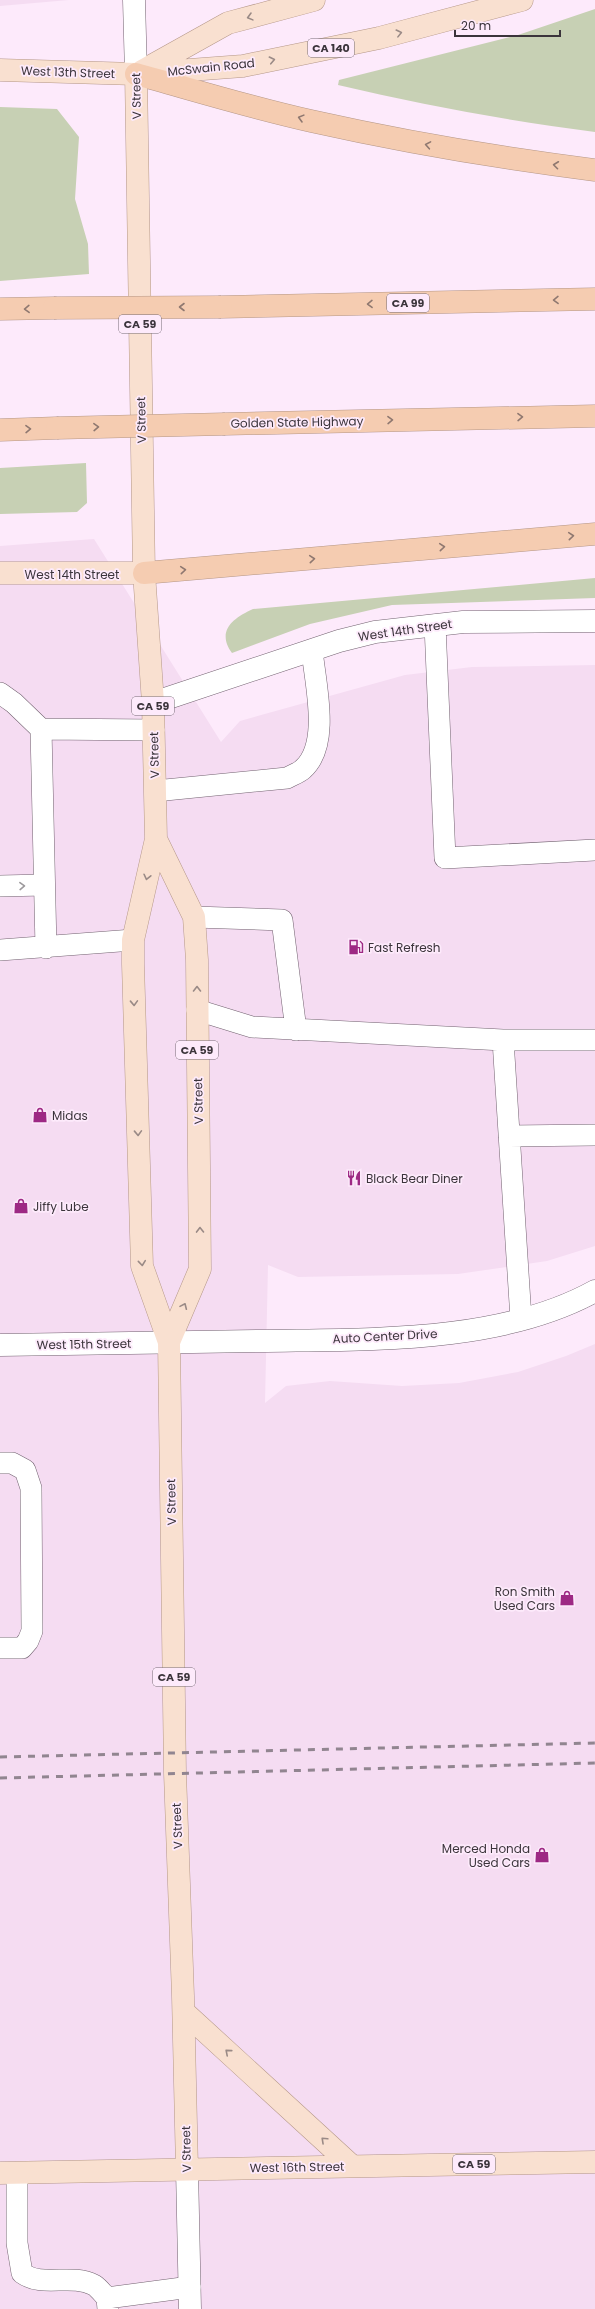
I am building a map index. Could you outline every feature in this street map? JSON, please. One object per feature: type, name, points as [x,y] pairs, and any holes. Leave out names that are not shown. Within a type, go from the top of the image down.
[{"type":"highway","points":[[136,74],[310,121],[405,141],[517,160],[595,170]]},
{"type":"highway","name":"CA 99","points":[[0,310],[595,299]]},
{"type":"highway","name":"Golden State Highway","points":[[0,430],[595,416]]},
{"type":"highway","points":[[144,573],[595,534]]},
{"type":"main road","name":"McSwain Road","points":[[136,74],[228,23],[282,4],[314,0]]},
{"type":"main road","name":"McSwain Road","points":[[136,74],[243,66],[379,38],[499,8],[522,0]]},
{"type":"main road","name":"West 13th Street","points":[[0,70],[136,74]]},
{"type":"main road","name":"V Street","points":[[136,74],[144,573],[153,703],[156,839],[133,940],[142,1266],[169,1342],[175,1773],[184,2012],[187,2169]]},
{"type":"main road","name":"West 14th Street","points":[[0,573],[144,573]]},
{"type":"main road","name":"V Street","points":[[156,839],[194,917],[197,1010],[200,1270],[169,1342]]},
{"type":"main road","points":[[184,2012],[352,2166]]},
{"type":"main road","name":"West 16th Street","points":[[8,2173],[595,2162]]},
{"type":"street","name":"V Street","points":[[134,0],[136,74]]},
{"type":"street","name":"West 14th Street","points":[[153,703],[312,650],[376,632],[463,622],[595,620]]},
{"type":"street","name":"Auto Center Drive","points":[[169,1342],[392,1338],[471,1330],[546,1314],[595,1292]]},
{"type":"street","name":"West 15th Street","points":[[0,1345],[169,1342]]},
{"type":"street","name":"V Street","points":[[187,2169],[190,2309]]},
{"type":"lane","points":[[435,625],[445,858],[595,850]]},
{"type":"lane","points":[[155,791],[287,778],[303,769],[314,755],[320,733],[312,650]]},
{"type":"lane","points":[[0,693],[14,702],[41,729],[46,948]]},
{"type":"lane","points":[[41,729],[154,730]]},
{"type":"lane","points":[[0,886],[44,885]]},
{"type":"lane","points":[[194,917],[282,920],[296,1030]]},
{"type":"lane","points":[[0,950],[46,948],[133,940]]},
{"type":"lane","points":[[197,1010],[252,1027],[504,1040],[595,1040]]},
{"type":"lane","points":[[504,1040],[521,1319]]},
{"type":"lane","points":[[509,1136],[595,1135]]},
{"type":"lane","points":[[0,1463],[12,1463],[25,1470],[32,1488],[32,1631],[28,1641],[22,1648],[0,1648]]},
{"type":"lane","points":[[8,2173],[22,2273],[30,2279],[76,2279],[95,2285],[107,2304],[190,2287]]},
{"type":"shaded area","points":[[0,0],[69,0],[0,6]]},
{"type":"shaded area","points":[[94,539],[221,742],[240,721],[405,675],[472,667],[595,665],[595,1246],[547,1261],[458,1274],[298,1277],[268,1265],[265,1403],[286,1386],[330,1381],[402,1386],[459,1383],[518,1372],[566,1356],[595,1344],[595,2309],[0,2309],[0,546]]},
{"type":"green space","points":[[595,9],[595,132],[466,112],[338,85],[339,80],[518,35]]},
{"type":"green space","points":[[0,107],[57,109],[79,137],[75,199],[88,244],[89,274],[0,281]]},
{"type":"green space","points":[[86,463],[87,503],[77,512],[0,514],[0,468]]},
{"type":"green space","points":[[595,578],[595,598],[392,605],[310,624],[232,653],[227,645],[226,632],[229,626],[233,621],[253,609]]},
{"type":"railway","points":[[0,1757],[595,1743]]},
{"type":"railway","points":[[0,1778],[595,1763]]},
{"type":"place","name":"Fast Refresh","points":[[356,947]]},
{"type":"place","name":"Midas","points":[[40,1115]]},
{"type":"place","name":"Black Bear Diner","points":[[354,1178]]},
{"type":"place","name":"Jiffy Lube","points":[[21,1206]]},
{"type":"place","name":"Ron Smith Used Cars","points":[[567,1598]]},
{"type":"place","name":"Merced Honda Used Cars","points":[[542,1855]]}]
